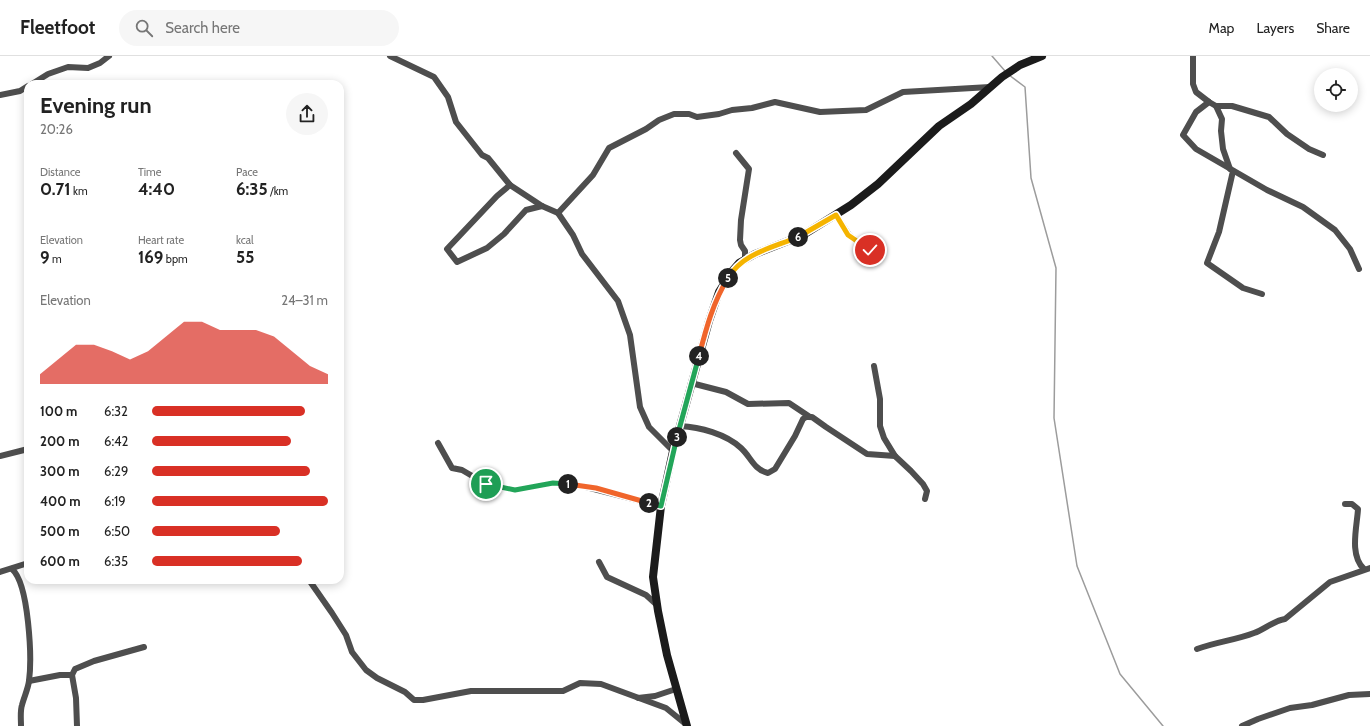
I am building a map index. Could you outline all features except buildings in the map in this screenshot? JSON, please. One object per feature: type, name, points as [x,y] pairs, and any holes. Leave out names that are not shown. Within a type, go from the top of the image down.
[{"type":"street","points":[[38,80],[48,74],[68,67],[88,68],[100,64],[109,56]]},
{"type":"street","points":[[390,56],[434,77],[448,97],[456,122],[482,155],[488,158],[510,185],[542,206],[558,213],[573,235],[582,254],[601,276],[618,301],[630,335],[640,407],[649,427],[673,451]]},
{"type":"street","points":[[687,725],[676,689],[657,605],[653,577],[661,506],[673,451],[709,321],[719,292],[733,270],[745,259],[804,235],[836,215],[878,184],[939,126],[971,104],[990,87],[1020,65],[1042,56]]},
{"type":"street","points":[[1193,56],[1193,84],[1196,92],[1209,102],[1216,106],[1232,106],[1269,118],[1287,134],[1309,149],[1324,154]]},
{"type":"street","points":[[558,213],[593,175],[609,148],[646,129],[659,120],[674,114],[689,114],[696,116],[719,114],[732,110],[752,108],[776,102],[820,112],[866,110],[903,92],[990,87]]},
{"type":"street","points":[[0,95],[20,91],[24,88]]},
{"type":"street","points":[[1209,102],[1196,112],[1183,135],[1196,149],[1231,170],[1303,207],[1335,230],[1350,249],[1359,270]]},
{"type":"street","points":[[1216,106],[1222,119],[1221,131],[1223,149],[1231,170],[1219,232],[1207,263],[1243,288],[1262,294]]},
{"type":"street","points":[[736,153],[749,169],[741,220],[740,240],[745,251],[745,259]]},
{"type":"street","points":[[510,185],[497,196],[447,250],[457,262],[487,248],[504,234],[526,210],[542,206]]},
{"type":"street","points":[[836,215],[848,235],[874,253]]},
{"type":"street","points":[[874,366],[880,399],[880,426],[884,438],[895,456],[912,471],[923,484],[926,491],[925,499]]},
{"type":"street","points":[[692,383],[726,392],[748,404],[789,403],[867,454],[895,456]]},
{"type":"street","points":[[680,426],[690,426],[729,439],[742,449],[748,458],[762,471],[768,473],[775,469],[791,443],[803,419],[810,417]]},
{"type":"street","points":[[438,443],[452,468],[462,470],[486,484],[515,490],[553,483],[582,486],[661,506]]},
{"type":"street","points":[[0,456],[24,450]]},
{"type":"street","points":[[1345,504],[1352,504],[1358,509],[1355,543],[1356,554],[1360,566],[1367,569]]},
{"type":"street","points":[[599,562],[607,577],[646,595],[657,605]]},
{"type":"street","points":[[0,572],[24,564]]},
{"type":"street","points":[[12,568],[20,582],[27,614],[30,653],[29,681],[22,706],[22,726]]},
{"type":"street","points":[[1197,649],[1208,644],[1255,633],[1278,620],[1285,619],[1330,582],[1367,569]]},
{"type":"street","points":[[312,584],[346,635],[352,652],[366,670],[377,678],[405,692],[414,700],[423,700],[471,691],[563,691],[580,683],[601,684],[666,708],[687,725]]},
{"type":"street","points":[[77,726],[76,698],[72,675],[75,670],[94,661],[144,647]]},
{"type":"street","points":[[29,681],[60,675],[72,675]]},
{"type":"street","points":[[636,698],[655,696],[676,689]]},
{"type":"street","points":[[1242,726],[1290,708],[1312,705],[1349,695],[1370,694]]},
{"type":"waterway","points":[[992,56],[1005,71]]},
{"type":"waterway","points":[[1009,75],[1025,87],[1031,178],[1056,268],[1054,418],[1077,566],[1120,674],[1163,726]]},
{"type":"route","points":[[486,484],[515,490],[540,484],[553,483],[582,486],[596,488],[661,506],[673,451],[709,321],[719,292],[733,270],[739,263],[750,257],[764,250],[804,235],[836,215],[848,235],[870,250]]}]
